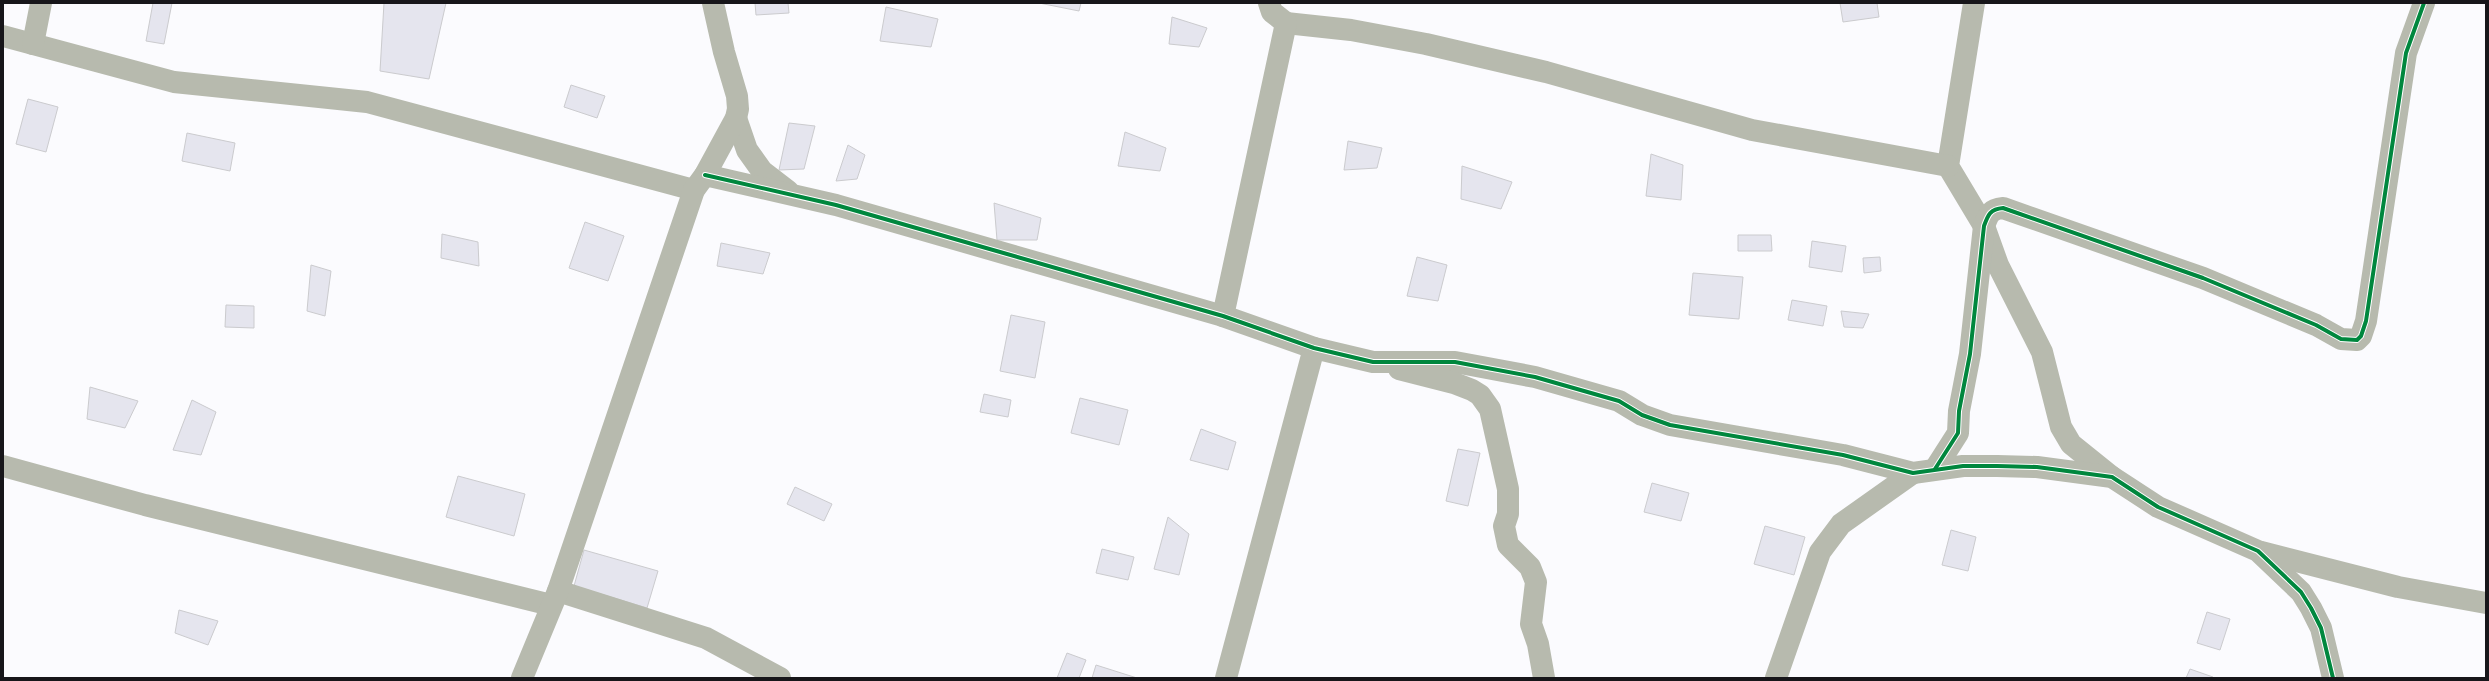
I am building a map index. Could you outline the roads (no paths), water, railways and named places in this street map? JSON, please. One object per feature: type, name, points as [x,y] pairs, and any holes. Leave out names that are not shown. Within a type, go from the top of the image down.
[{"type":"street","points":[[33,44],[41,3]]},
{"type":"street","points":[[713,3],[724,52],[737,96],[736,118],[747,150],[762,171],[794,196]]},
{"type":"street","points":[[1269,3],[1272,12],[1286,23],[1351,30],[1426,44],[1546,72],[1752,130],[1948,166]]},
{"type":"street","points":[[1974,3],[1948,166],[1984,226],[1998,265],[2042,352],[2061,427],[2071,444],[2112,477],[2158,507],[2258,551],[2398,587],[2486,603]]},
{"type":"street","points":[[1935,469],[1958,432],[1959,410],[1970,354],[1984,226],[1992,211],[2003,208],[2203,278],[2316,325],[2341,339],[2357,340],[2361,336],[2366,321],[2406,53],[2424,3]]},
{"type":"street","points":[[1223,316],[1286,23]]},
{"type":"street","points":[[3,36],[174,82],[367,102],[700,182],[836,204],[1223,316],[1314,348],[1454,383],[1480,395],[1490,409],[1508,489],[1508,514],[1504,526],[1508,545],[1530,567],[1536,582],[1531,624],[1544,678]]},
{"type":"street","points":[[522,678],[555,598],[700,182],[736,118]]},
{"type":"street","points":[[1226,678],[1314,348]]},
{"type":"street","points":[[1374,362],[1455,362],[1535,377],[1619,401],[1642,415],[1670,425],[1843,455],[1913,473],[1935,469],[1990,466],[2037,467],[2112,477]]},
{"type":"street","points":[[3,466],[145,505],[555,598],[706,638],[780,678]]},
{"type":"street","points":[[1776,678],[1820,552],[1841,524],[1913,473]]},
{"type":"street","points":[[2258,551],[2301,592],[2312,608],[2321,628],[2333,678]]}]
